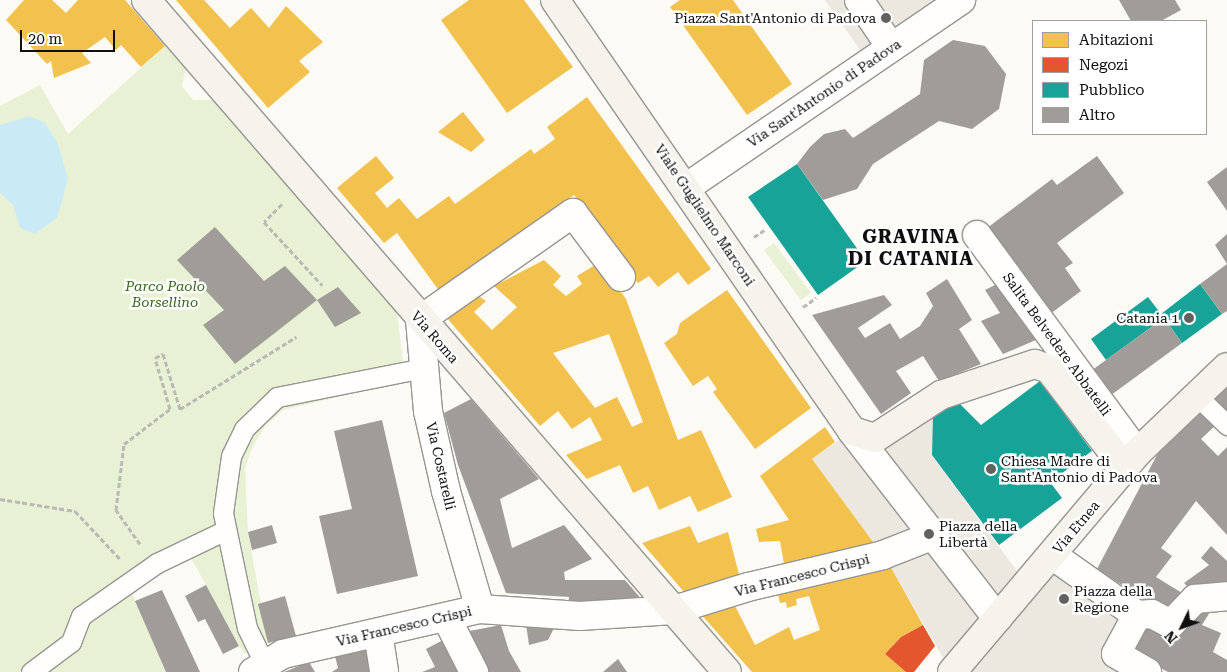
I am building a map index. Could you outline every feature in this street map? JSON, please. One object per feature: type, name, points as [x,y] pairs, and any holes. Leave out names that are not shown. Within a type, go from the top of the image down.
[{"type":"main road","name":"Via Roma","points":[[146,0],[420,320],[727,672]]},
{"type":"main road","name":"Viale Guglielmo Marconi","points":[[556,0],[687,187],[852,431]]},
{"type":"main road","points":[[852,431],[875,438],[941,395],[1035,364],[1049,369],[1131,461]]},
{"type":"main road","name":"Via Etnea","points":[[952,672],[1131,461],[1195,394],[1227,367]]},
{"type":"street","points":[[859,0],[891,47]]},
{"type":"street","name":"Via Sant'Antonio di Padova","points":[[687,187],[961,0]]},
{"type":"street","points":[[420,320],[574,213],[621,277]]},
{"type":"street","name":"Salita Belvedere Abbatelli","points":[[977,235],[1131,461]]},
{"type":"street","name":"Via Costarelli","points":[[420,320],[424,368],[446,491],[480,608]]},
{"type":"street","points":[[424,368],[453,357]]},
{"type":"street","points":[[852,431],[997,618]]},
{"type":"street","name":"Via Francesco Crispi","points":[[259,669],[284,654],[480,608],[580,616],[674,610],[883,555],[934,535]]},
{"type":"street","points":[[1052,555],[1137,615],[1152,614],[1172,624],[1195,599],[1227,596]]},
{"type":"street","points":[[1137,615],[1116,654],[1137,666]]},
{"type":"street","points":[[446,616],[474,672]]},
{"type":"street","points":[[378,633],[384,672]]},
{"type":"lane","points":[[259,669],[246,628],[226,530],[225,483],[231,456],[244,429],[277,397],[424,368]]},
{"type":"lane","points":[[1195,394],[1227,425]]},
{"type":"lane","points":[[41,669],[71,642],[81,616],[155,565],[226,530]]},
{"type":"path","points":[[276,210],[264,222],[322,285]]},
{"type":"path","points":[[749,240],[766,229]]},
{"type":"path","points":[[799,310],[816,298]]},
{"type":"path","points":[[155,565],[116,510],[124,444],[170,409],[155,358],[162,354],[180,409],[296,337]]},
{"type":"path","points":[[0,498],[75,511],[134,579]]},
{"type":"green space","name":"Parco Paolo Borsellino","points":[[165,46],[186,68],[182,86],[193,100],[213,100],[397,311],[405,381],[283,410],[265,426],[251,450],[245,469],[248,532],[268,643],[244,654],[191,558],[131,591],[166,672],[0,672],[0,106],[40,85],[68,134]]},
{"type":"green space","points":[[774,243],[811,293],[801,300],[764,250]]},
{"type":"shaded area","name":"Piazza Sant'Antonio di Padova","points":[[825,0],[961,0],[869,63]]},
{"type":"shaded area","name":"Piazza della Libertà","points":[[933,413],[932,456],[1026,583],[1052,555],[1137,615],[1122,672],[951,672],[889,564],[812,459],[852,431]]},
{"type":"water","points":[[30,116],[45,123],[58,144],[68,179],[57,218],[35,234],[20,228],[13,205],[0,193],[0,125]]},
{"type":"building: Abitazioni","points":[[24,0],[52,0],[66,13],[78,0],[125,0],[165,46],[141,67],[121,45],[116,50],[105,37],[82,53],[91,63],[54,78],[51,61],[47,64],[6,20]]},
{"type":"building: Abitazioni","points":[[176,0],[204,0],[230,28],[251,8],[269,28],[286,6],[323,42],[299,61],[310,72],[268,108]]},
{"type":"building: Abitazioni","points":[[469,0],[524,0],[573,67],[507,113],[441,20]]},
{"type":"building: Abitazioni","points":[[680,0],[733,0],[792,84],[747,115],[670,7]]},
{"type":"building: Abitazioni","points":[[587,97],[711,269],[688,285],[678,272],[658,287],[649,276],[638,283],[574,195],[440,292],[397,233],[384,243],[337,188],[376,156],[394,178],[375,193],[387,208],[399,198],[417,219],[449,196],[455,204],[531,149],[534,154],[555,139],[547,127]]},
{"type":"building: Abitazioni","points":[[463,112],[485,140],[471,152],[438,132]]},
{"type":"building: Abitazioni","points":[[544,260],[561,276],[553,285],[566,296],[582,284],[577,276],[600,262],[626,299],[678,440],[701,430],[732,497],[698,512],[690,496],[659,510],[648,486],[633,493],[620,465],[587,479],[566,455],[602,440],[590,417],[572,429],[558,411],[540,426],[447,318],[477,295],[486,301],[474,312],[492,330],[517,307],[494,286]],"holes":[[[609,334],[643,422],[632,427],[617,397],[595,408],[553,353]]]},
{"type":"building: Abitazioni","points":[[727,290],[811,408],[755,449],[713,392],[717,389],[708,376],[693,386],[664,343],[677,334],[680,323]]},
{"type":"building: Abitazioni","points":[[825,427],[835,442],[812,459],[876,546],[785,570],[780,541],[759,542],[756,529],[789,520],[760,476]]},
{"type":"building: Abitazioni","points":[[690,526],[698,543],[728,532],[741,582],[684,592],[642,543]]},
{"type":"building: Abitazioni","points":[[889,564],[923,625],[901,637],[885,654],[906,672],[752,672],[699,612],[733,602],[755,645],[789,627],[794,640],[820,630],[809,596],[796,599],[797,605],[787,608],[786,602],[780,603],[777,590]]},
{"type":"building: Negozi","points":[[923,625],[935,646],[914,672],[906,672],[885,654],[901,637]]},
{"type":"building: Pubblico","points":[[797,164],[866,261],[818,295],[748,197]]},
{"type":"building: Pubblico","points":[[1200,284],[1222,314],[1182,343],[1164,318],[1106,360],[1091,339],[1148,297],[1161,314]]},
{"type":"building: Pubblico","name":"Chiesa Madre di Sant'Antonio di Padova","points":[[1040,381],[1092,451],[1050,482],[1062,498],[999,545],[932,455],[933,413],[958,402],[981,425]]},
{"type":"building: Altro","points":[[1119,0],[1175,0],[1181,10],[1163,20],[1130,20]]},
{"type":"building: Altro","points":[[953,40],[985,46],[1006,74],[999,109],[972,129],[939,121],[873,164],[857,189],[823,200],[797,164],[810,147],[824,134],[845,129],[853,138],[920,94],[924,60]]},
{"type":"building: Altro","points":[[1097,156],[1124,193],[1057,243],[1073,263],[1065,268],[1081,291],[1050,314],[987,228],[1052,179],[1057,185]]},
{"type":"building: Altro","points":[[1227,167],[1227,211],[1207,182]]},
{"type":"building: Altro","points":[[215,227],[264,281],[285,266],[317,300],[235,364],[203,325],[224,310],[177,260]]},
{"type":"building: Altro","points":[[1227,234],[1227,264],[1215,245]]},
{"type":"building: Altro","points":[[1227,264],[1227,311],[1222,314],[1200,284]]},
{"type":"building: Altro","points":[[947,279],[972,320],[959,329],[981,364],[939,381],[923,356],[896,371],[911,393],[881,414],[812,315],[884,295],[892,305],[858,328],[865,338],[890,323],[900,339],[920,326],[933,306],[926,293]]},
{"type":"building: Altro","points":[[1001,282],[1036,340],[1003,354],[981,321],[1000,313],[985,290]]},
{"type":"building: Altro","points":[[338,287],[361,313],[335,327],[317,300]]},
{"type":"building: Altro","points":[[1164,318],[1182,343],[1107,398],[1088,373]]},
{"type":"building: Altro","points":[[1227,388],[1227,418],[1211,402]]},
{"type":"building: Altro","points":[[471,399],[539,479],[500,499],[512,548],[564,525],[592,559],[564,572],[565,580],[625,580],[643,601],[568,606],[569,597],[506,593],[458,465],[444,413]]},
{"type":"building: Altro","points":[[1203,409],[1217,424],[1201,439],[1218,456],[1227,447],[1227,535],[1196,501],[1161,548],[1172,556],[1156,577],[1182,593],[1167,614],[1097,569],[1158,453]]},
{"type":"building: Altro","points":[[382,420],[418,576],[337,594],[319,516],[352,509],[334,431]]},
{"type":"building: Altro","points":[[272,525],[277,543],[252,550],[248,532]]},
{"type":"building: Altro","points":[[1211,546],[1227,561],[1227,587],[1193,592],[1184,583],[1209,565],[1201,558]]},
{"type":"building: Altro","points":[[206,585],[239,646],[223,654],[205,619],[198,622],[185,596]]},
{"type":"building: Altro","points":[[162,590],[200,672],[166,672],[135,601]]},
{"type":"building: Altro","points":[[285,596],[296,636],[268,643],[258,604]]},
{"type":"building: Altro","points":[[1213,607],[1202,625],[1221,633],[1213,652],[1227,660],[1227,672],[1168,672],[1131,652],[1148,623]]},
{"type":"building: Altro","points":[[526,624],[556,624],[548,640],[529,645]]},
{"type":"building: Altro","points":[[501,625],[509,651],[521,672],[484,672],[464,632]]},
{"type":"building: Altro","points":[[445,639],[462,672],[422,672],[435,667],[426,649]]},
{"type":"building: Altro","points":[[375,648],[370,672],[332,672],[338,668],[335,656]]},
{"type":"building: Altro","points":[[618,659],[627,672],[603,672]]},
{"type":"building: Altro","points":[[309,662],[315,672],[284,672]]},
{"type":"place","name":"Piazza Sant'Antonio di Padova","points":[[886,18]]},
{"type":"place","name":"Catania 1","points":[[1189,318]]},
{"type":"place","name":"Chiesa Madre di Sant'Antonio di Padova","points":[[991,469]]},
{"type":"place","name":"Piazza della Libertà","points":[[929,534]]},
{"type":"place","name":"Piazza della Regione","points":[[1064,599]]},
{"type":"district","name":"GRAVINA DI CATANIA","points":[[911,248]]}]
